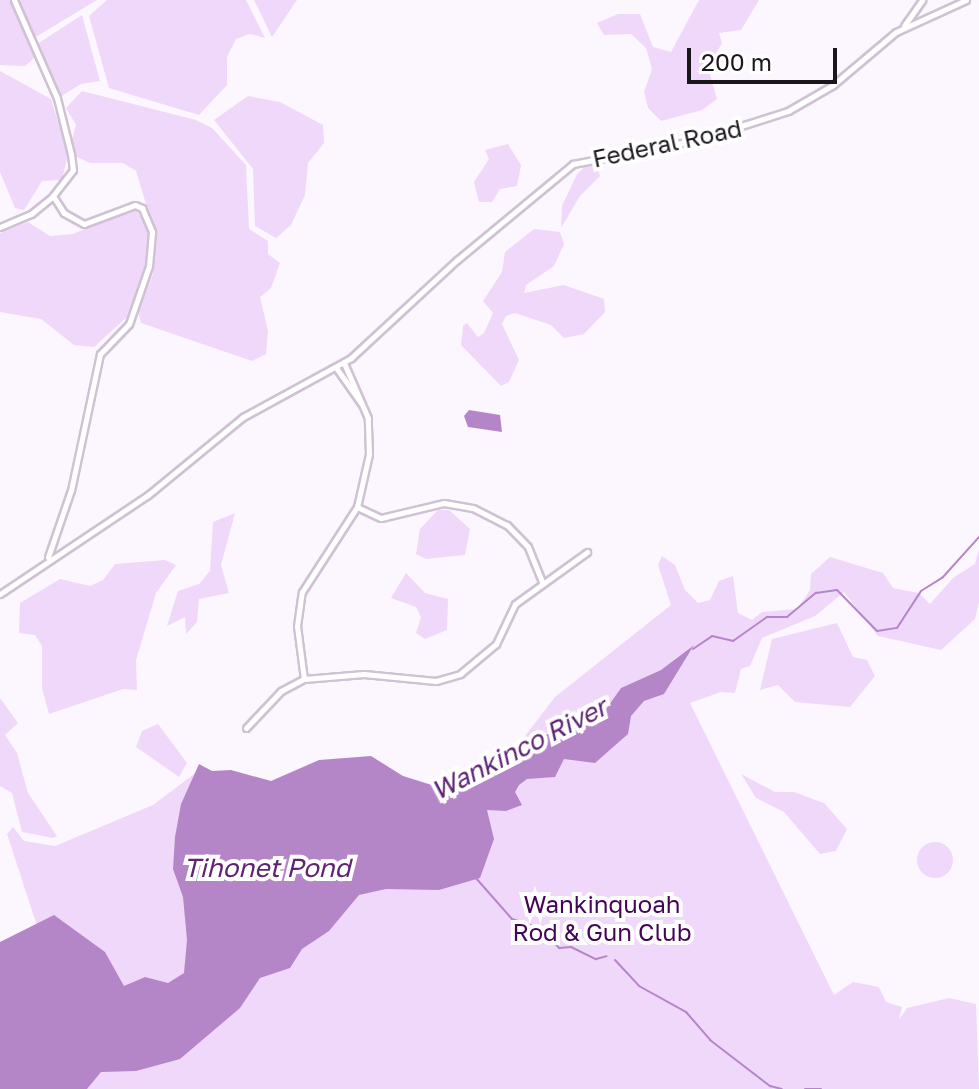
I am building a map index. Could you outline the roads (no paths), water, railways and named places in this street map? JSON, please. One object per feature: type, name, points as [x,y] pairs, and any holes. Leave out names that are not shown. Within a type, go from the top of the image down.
[{"type":"street","points":[[0,227],[31,214],[53,196],[73,170],[57,98],[14,0]]},
{"type":"street","points":[[902,29],[922,0]]},
{"type":"street","name":"Federal Road","points":[[0,594],[47,558],[148,495],[243,417],[344,363],[462,256],[573,164],[697,140],[788,111],[833,85],[902,29],[966,0]]},
{"type":"street","points":[[47,558],[71,490],[100,354],[129,324],[144,287],[152,240],[149,219],[135,205],[84,224],[64,213],[53,196]]},
{"type":"street","points":[[304,679],[297,626],[302,592],[357,507],[370,434],[362,403],[344,363]]},
{"type":"street","points":[[336,369],[362,403]]},
{"type":"street","points":[[357,507],[381,518],[444,503],[473,508],[507,525],[528,547],[542,582]]},
{"type":"street","points":[[246,728],[281,691],[304,679],[364,674],[436,681],[460,674],[496,644],[515,604],[587,552]]},
{"type":"water","points":[[469,410],[500,415],[502,432],[468,427],[464,416]]},
{"type":"water","name":"Tihonet Pond","points":[[694,645],[664,694],[644,701],[631,716],[628,734],[595,763],[564,759],[555,777],[527,779],[519,785],[515,792],[522,805],[506,811],[487,810],[494,839],[480,878],[439,890],[386,889],[359,895],[329,931],[302,949],[290,968],[260,978],[240,1008],[180,1059],[136,1071],[101,1072],[87,1089],[0,1089],[0,942],[54,915],[105,952],[124,986],[145,977],[168,983],[184,973],[187,940],[183,897],[173,869],[175,837],[181,804],[199,764],[212,771],[231,770],[271,781],[319,760],[371,756],[403,776],[451,791],[465,776],[498,770],[519,744],[568,727],[582,716],[604,712],[621,688],[661,670]]},
{"type":"waterway","name":"Wankinco River","points":[[693,649],[712,636],[733,641],[767,617],[787,617],[816,593],[837,590],[877,631],[897,628],[921,591],[943,577],[979,537]]},
{"type":"waterway","points":[[475,877],[512,919],[543,929],[559,948],[571,947],[596,959],[607,956]]},
{"type":"waterway","points":[[615,960],[639,986],[686,1012],[710,1040],[770,1086],[782,1089]]},
{"type":"waterway","points":[[805,1089],[821,1089]]},
{"type":"park label","name":"Wankinquoah Rod & Gun Club","points":[[602,918]]}]
